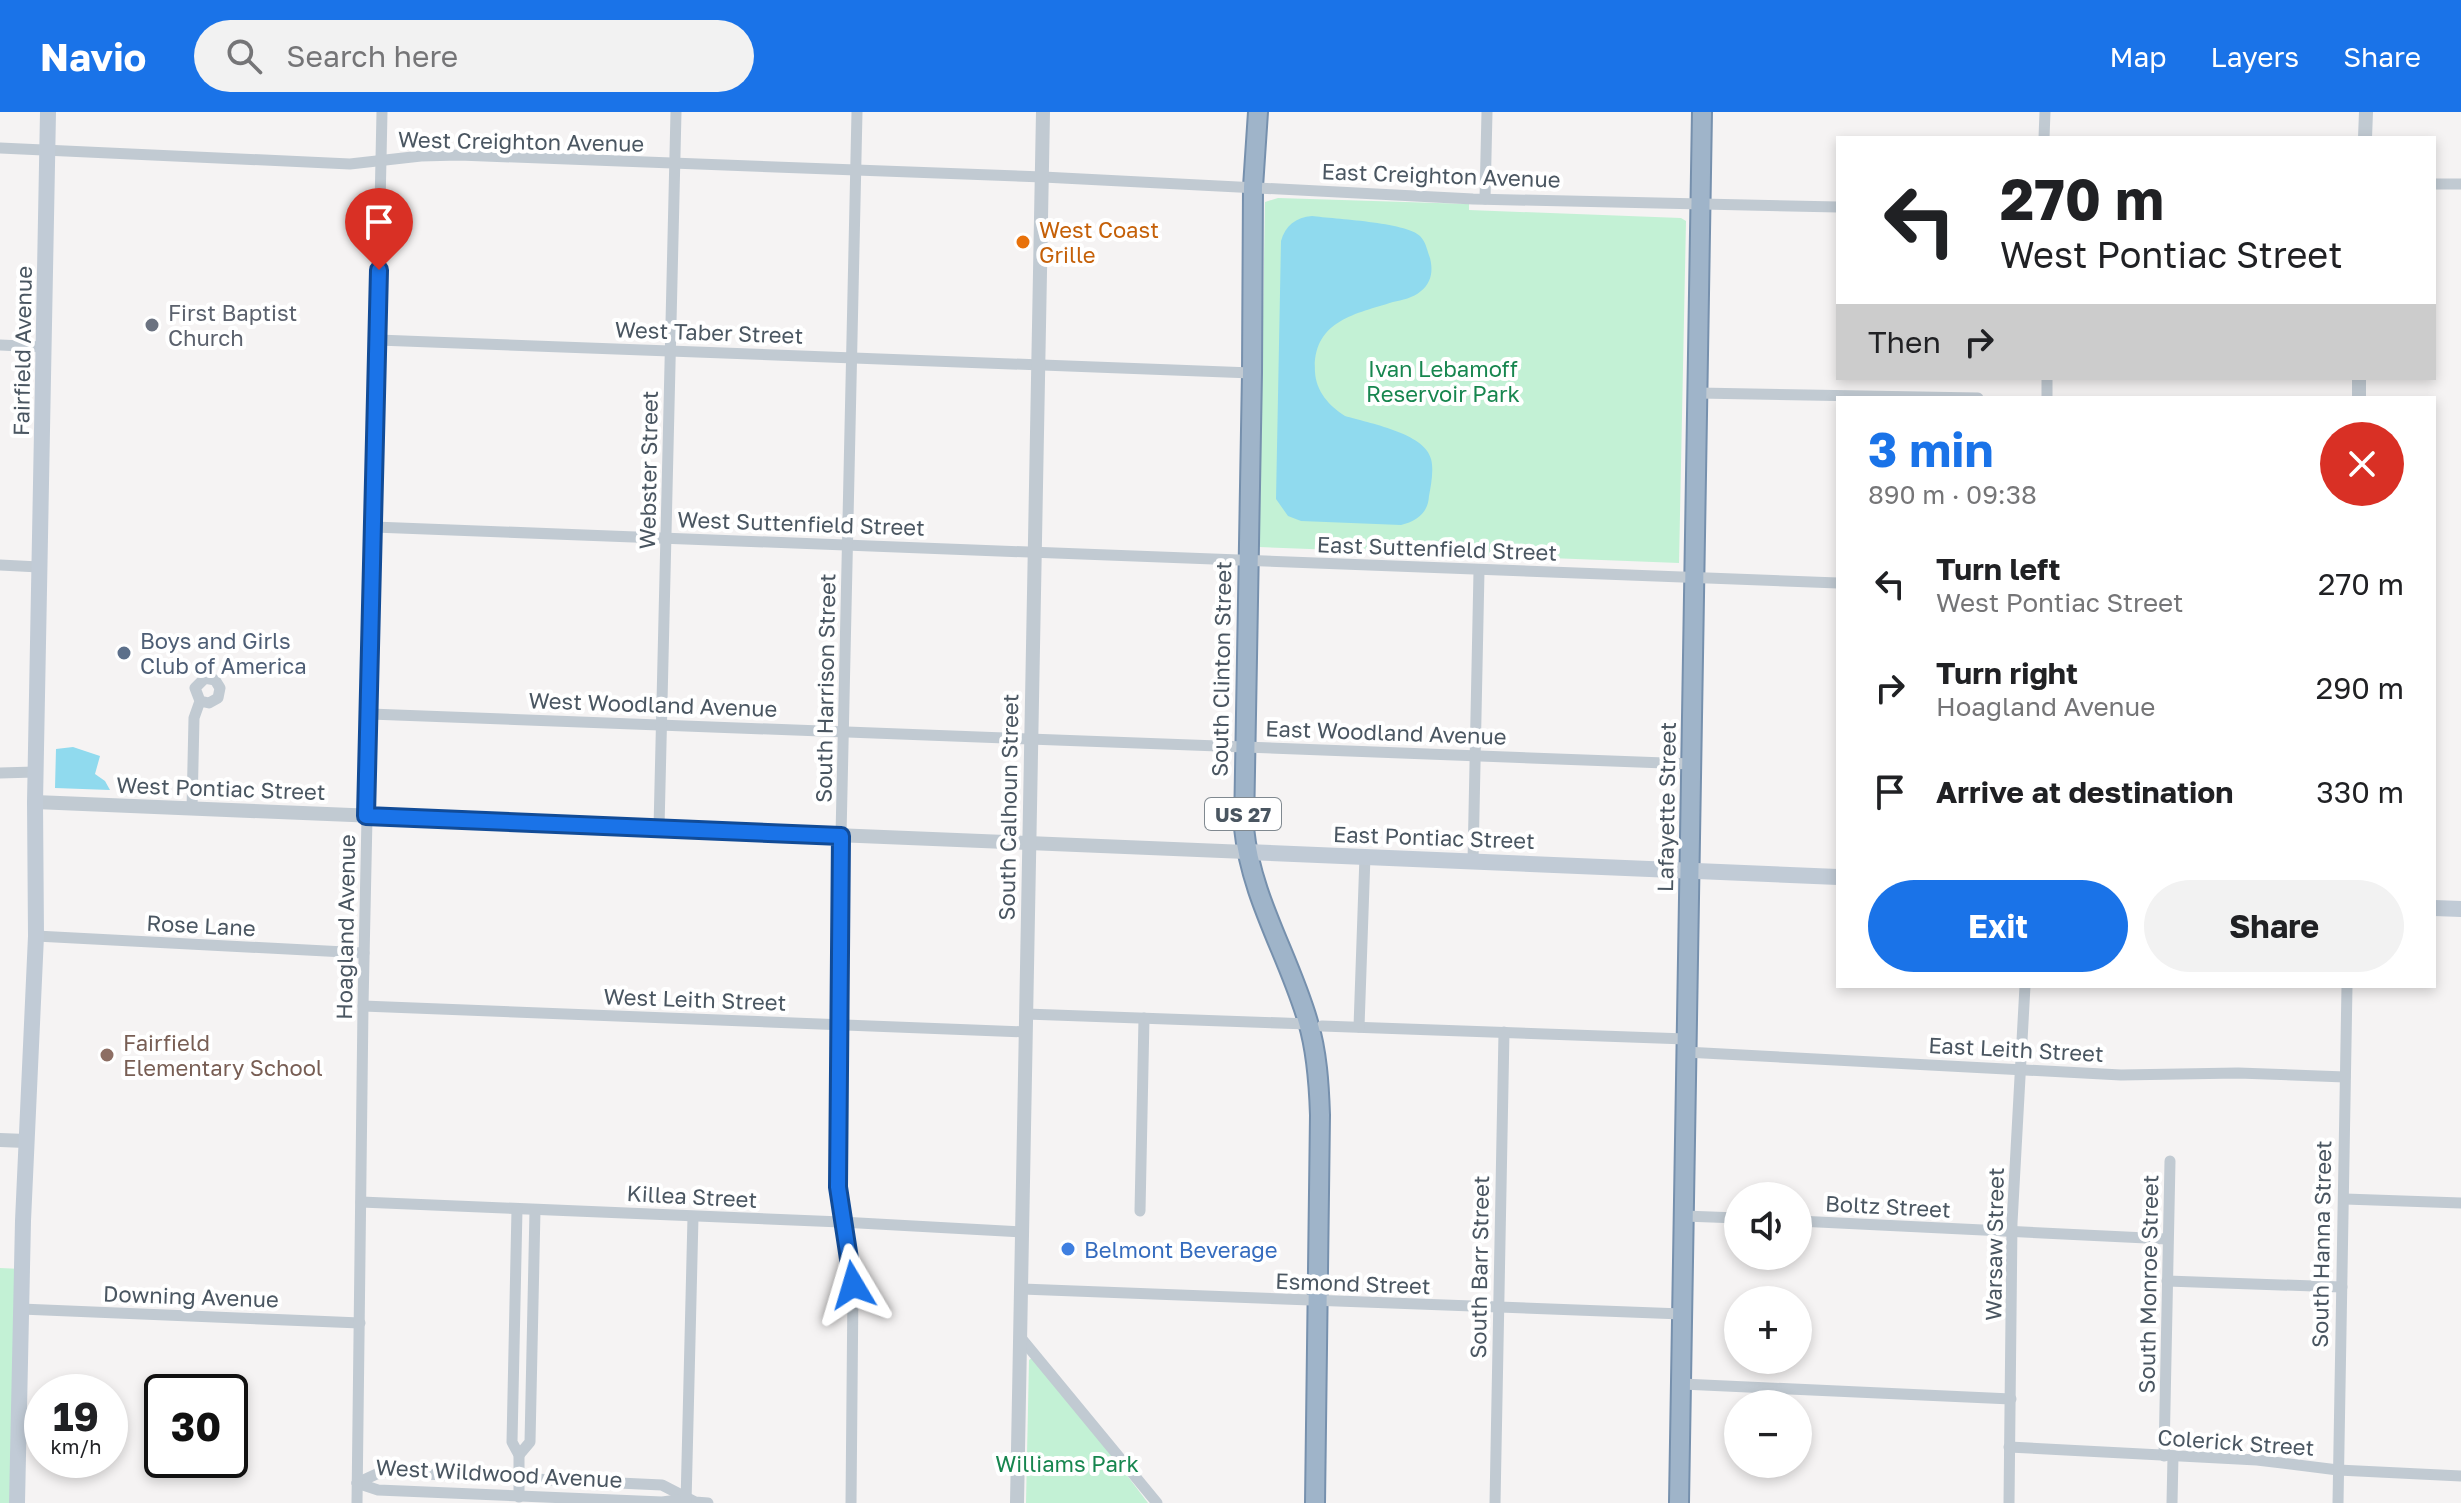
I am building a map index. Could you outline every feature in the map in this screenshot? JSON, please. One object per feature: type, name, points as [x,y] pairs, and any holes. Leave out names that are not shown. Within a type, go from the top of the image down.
[{"type":"highway","name":"South Clinton Street","points":[[1258,112],[1253,187],[1242,798],[1246,852],[1255,888],[1316,1025],[1320,1089],[1315,1503]]},
{"type":"highway","name":"Lafayette Street","points":[[1679,1503],[1702,112]]},
{"type":"main road","name":"Fairfield Avenue","points":[[17,1503],[26,1141],[36,936],[35,772],[48,112]]},
{"type":"main road","name":"East Pontiac Street","points":[[1246,852],[1836,877]]},
{"type":"main road","points":[[2436,908],[2461,909]]},
{"type":"street","name":"Hoagland Avenue","points":[[357,1503],[366,816],[382,112]]},
{"type":"street","name":"Webster Street","points":[[659,828],[676,112]]},
{"type":"street","name":"South Harrison Street","points":[[851,1503],[853,1285],[838,1187],[841,836],[857,112]]},
{"type":"street","name":"South Calhoun Street","points":[[1017,1503],[1043,112]]},
{"type":"street","points":[[1485,199],[1487,112]]},
{"type":"street","points":[[2044,136],[2045,112]]},
{"type":"street","points":[[2365,136],[2366,112]]},
{"type":"street","name":"West Creighton Avenue","points":[[0,148],[350,164],[459,155],[1043,177]]},
{"type":"street","name":"East Creighton Avenue","points":[[1043,177],[1485,199],[1836,207]]},
{"type":"street","points":[[2436,184],[2461,184]]},
{"type":"street","name":"West Taber Street","points":[[378,340],[1252,373]]},
{"type":"street","points":[[0,345],[44,347]]},
{"type":"street","points":[[1698,393],[1866,396]]},
{"type":"street","name":"West Suttenfield Street","points":[[374,527],[1034,552]]},
{"type":"street","name":"East Suttenfield Street","points":[[1034,552],[1836,583]]},
{"type":"street","points":[[0,565],[39,567]]},
{"type":"street","points":[[1473,861],[1479,571]]},
{"type":"street","points":[[192,809],[194,718],[200,701]]},
{"type":"street","name":"West Woodland Avenue","points":[[370,714],[1031,738]]},
{"type":"street","name":"East Woodland Avenue","points":[[1031,738],[1692,764]]},
{"type":"street","points":[[0,773],[35,772]]},
{"type":"street","name":"West Pontiac Street","points":[[35,802],[1029,844]]},
{"type":"street","name":"East Pontiac Street","points":[[1029,844],[1246,852]]},
{"type":"street","points":[[1359,1027],[1365,856]]},
{"type":"street","name":"Rose Lane","points":[[36,936],[364,953]]},
{"type":"street","name":"Warsaw Street","points":[[2009,1503],[2012,1232],[2025,988]]},
{"type":"street","name":"South Hanna Street","points":[[2338,1503],[2347,988]]},
{"type":"street","name":"West Leith Street","points":[[363,1006],[1026,1032]]},
{"type":"street","name":"East Leith Street","points":[[1026,1014],[1504,1032],[2121,1075],[2238,1073],[2345,1077]]},
{"type":"street","points":[[1140,1211],[1144,1018]]},
{"type":"street","name":"South Barr Street","points":[[1495,1503],[1504,1032]]},
{"type":"street","points":[[0,1140],[26,1141]]},
{"type":"street","name":"South Monroe Street","points":[[2170,1161],[2167,1281],[2172,1503]]},
{"type":"street","points":[[2345,1199],[2461,1203]]},
{"type":"street","name":"Killea Street","points":[[361,1202],[1022,1232]]},
{"type":"street","points":[[517,1209],[512,1442],[519,1455],[519,1497]]},
{"type":"street","points":[[519,1455],[530,1442],[535,1210]]},
{"type":"street","points":[[1684,1216],[1724,1217]]},
{"type":"street","points":[[686,1501],[693,1217]]},
{"type":"street","name":"Boltz Street","points":[[1812,1222],[2167,1239]]},
{"type":"street","points":[[2167,1281],[2342,1287]]},
{"type":"street","name":"Esmond Street","points":[[1022,1289],[1682,1314]]},
{"type":"street","name":"Downing Avenue","points":[[21,1309],[360,1323]]},
{"type":"street","points":[[515,1329],[533,1329]]},
{"type":"street","points":[[1021,1338],[1157,1503]]},
{"type":"street","points":[[515,1357],[532,1358]]},
{"type":"street","points":[[1682,1384],[2011,1399]]},
{"type":"street","name":"Colerick Street","points":[[2009,1447],[2257,1460],[2338,1470],[2461,1476]]},
{"type":"street","name":"West Wildwood Avenue","points":[[357,1483],[381,1472],[662,1485],[686,1501]]},
{"type":"street","name":"West Wildwood Avenue","points":[[357,1483],[378,1490],[708,1503]]},
{"type":"green space","name":"Ivan Lebamoff Reservoir Park","points":[[1278,198],[1469,204],[1469,210],[1681,218],[1686,221],[1679,563],[1259,547],[1265,202]]},
{"type":"green space","points":[[0,1268],[22,1269],[17,1503],[0,1503]]},
{"type":"green space","name":"Williams Park","points":[[1037,1357],[1148,1503],[1026,1503],[1029,1360]]},
{"type":"water","points":[[1312,216],[1385,224],[1412,231],[1422,238],[1430,258],[1431,276],[1421,291],[1339,322],[1321,341],[1316,355],[1318,385],[1334,408],[1345,416],[1407,436],[1427,450],[1432,468],[1428,502],[1417,519],[1401,525],[1301,521],[1288,516],[1276,499],[1281,241],[1292,223]]},
{"type":"water","points":[[73,747],[100,756],[95,774],[105,781],[110,790],[55,788],[56,749]]},
{"type":"place","name":"West Coast Grille","points":[[1023,242]]},
{"type":"place","name":"First Baptist Church","points":[[152,325]]},
{"type":"place","name":"Boys and Girls Club of America","points":[[124,653]]},
{"type":"place","name":"Fairfield Elementary School","points":[[107,1055]]},
{"type":"place","name":"Belmont Beverage","points":[[1068,1249]]},
{"type":"route","points":[[379,270],[366,816],[841,836],[838,1187],[853,1285]]}]
